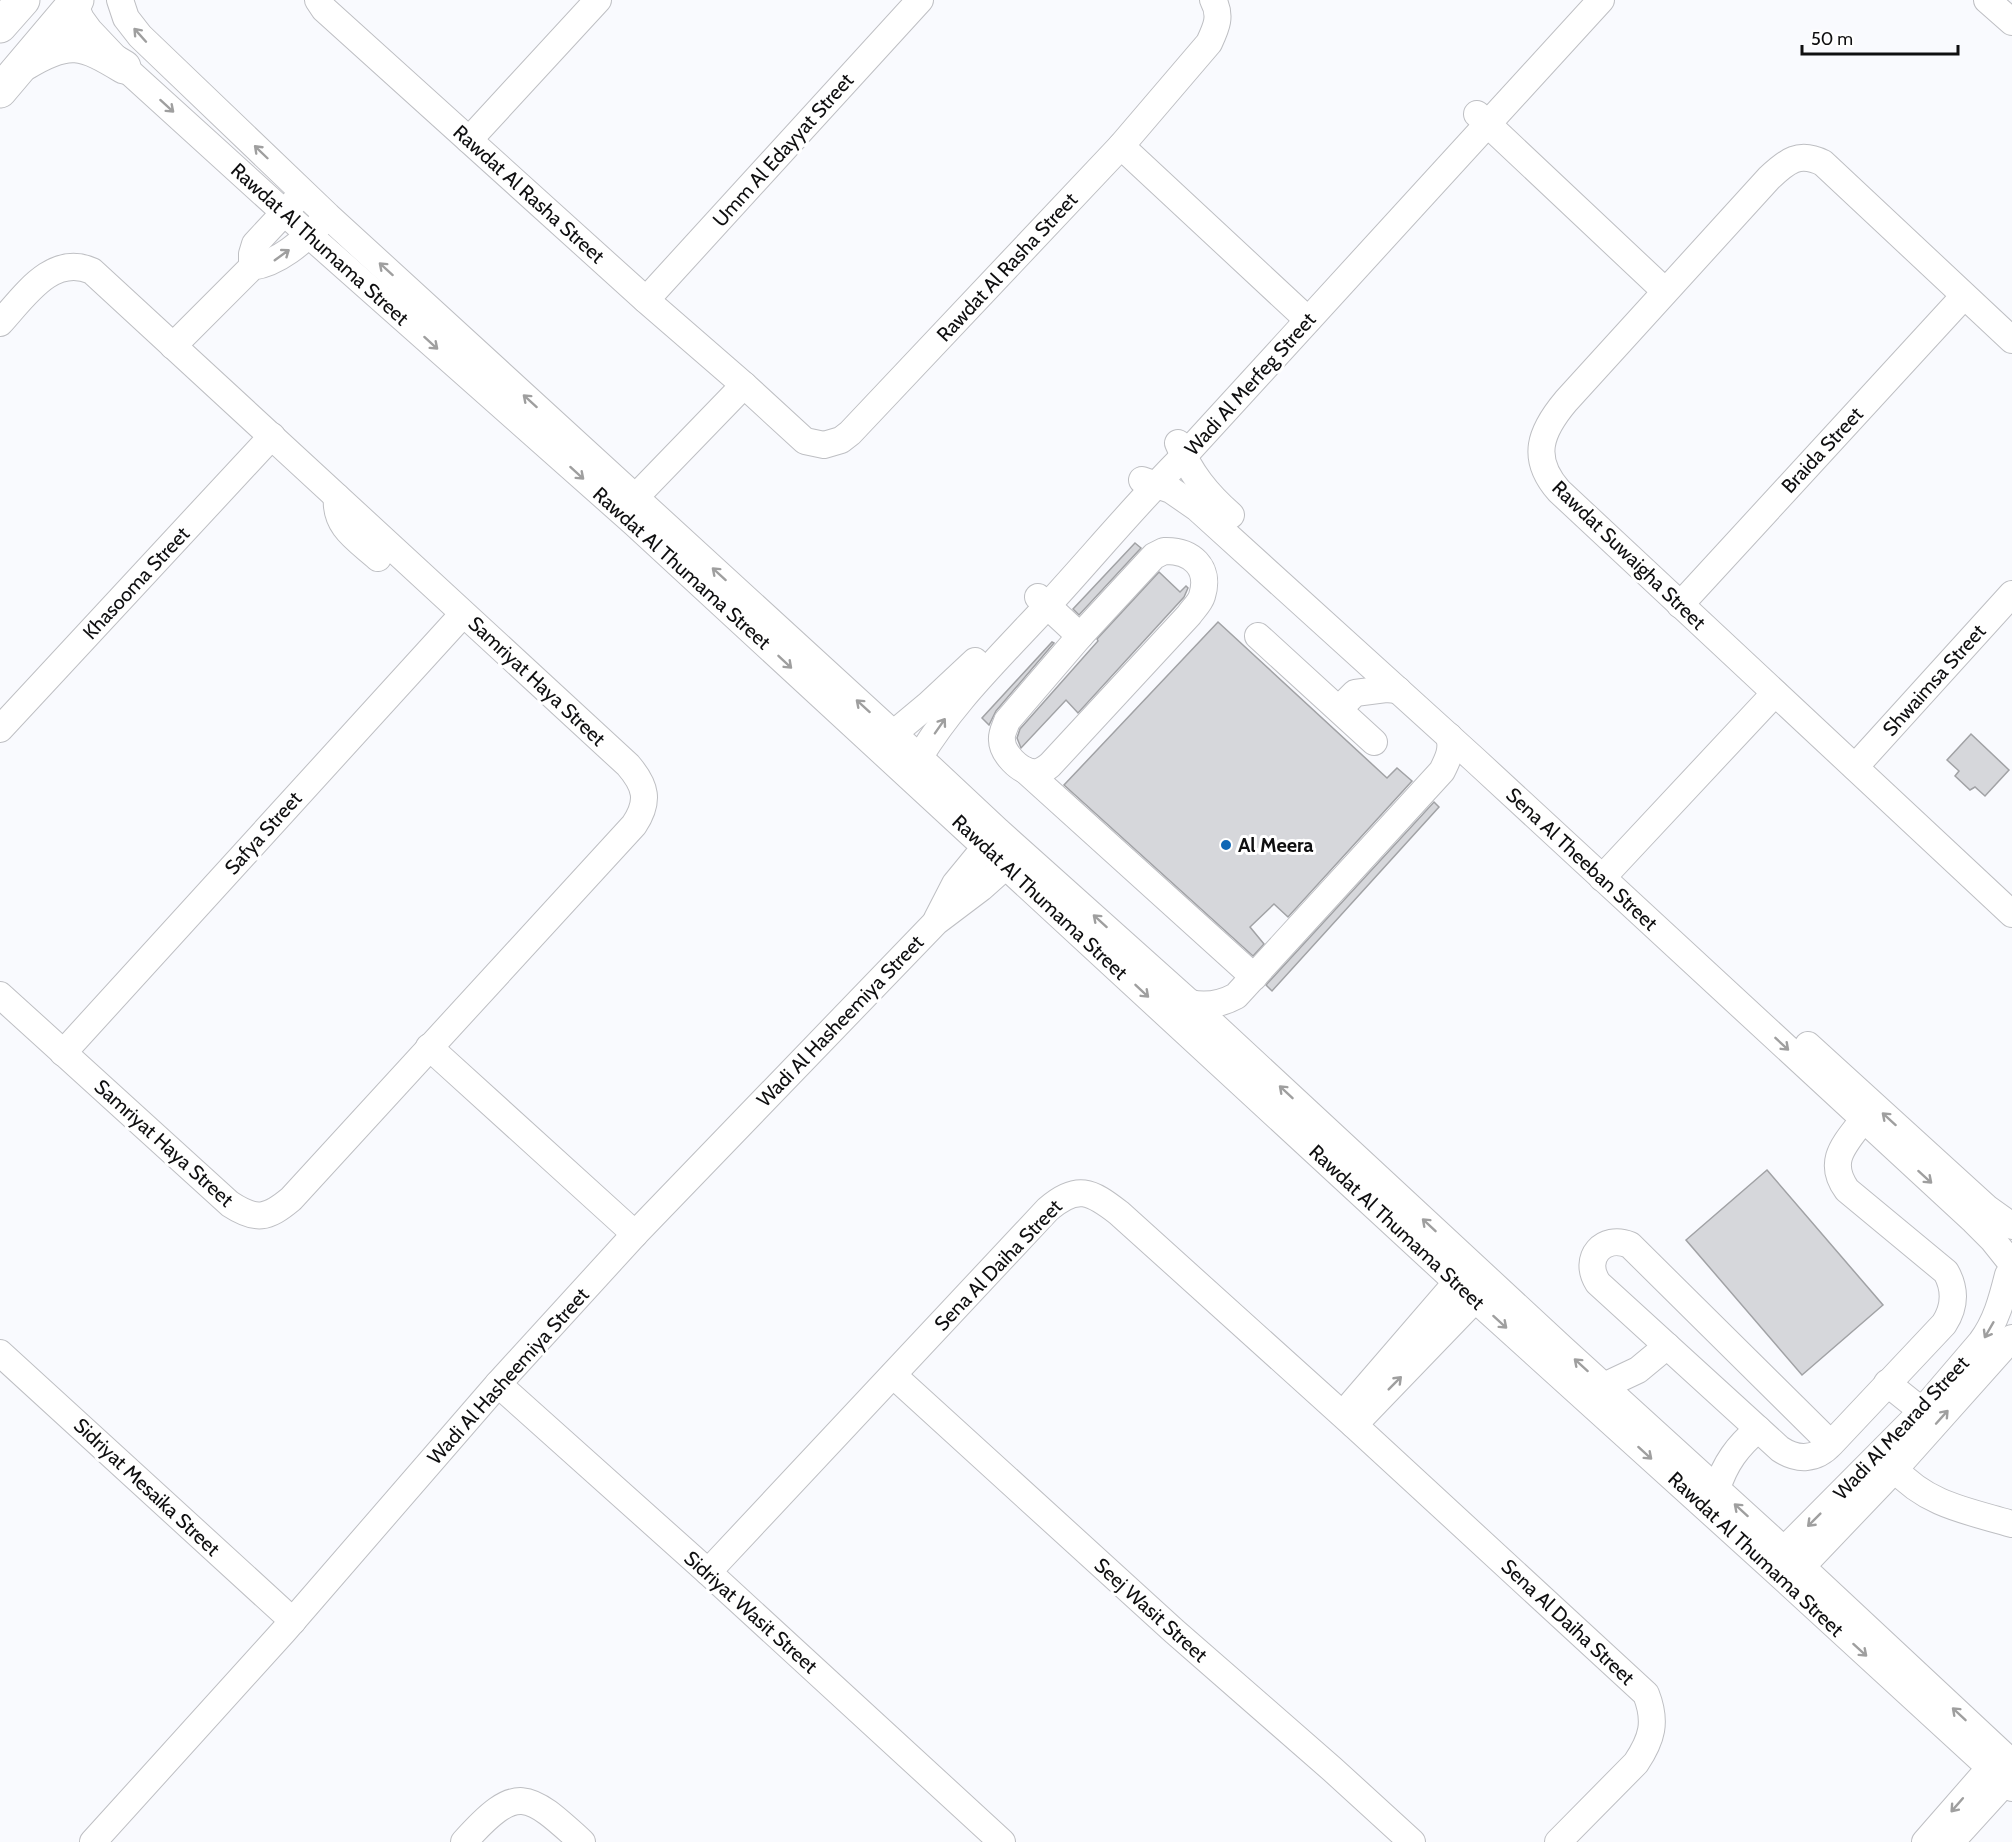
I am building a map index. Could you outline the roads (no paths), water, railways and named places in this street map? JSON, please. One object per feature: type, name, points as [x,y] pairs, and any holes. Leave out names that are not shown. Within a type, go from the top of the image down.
[{"type":"main road","points":[[0,26],[23,0]]},
{"type":"main road","points":[[10,79],[75,1]]},
{"type":"main road","points":[[10,79],[51,50],[76,45],[95,50],[124,67]]},
{"type":"street","name":"Rawdat Al Thumama Street","points":[[120,0],[126,18],[140,36],[634,510],[1785,1566],[2005,1772]]},
{"type":"street","name":"Rawdat Al Rasha Street","points":[[318,0],[324,9],[646,300],[805,441],[815,445],[841,440],[850,433],[1121,146],[1209,43],[1218,24],[1218,15],[1213,0]]},
{"type":"street","points":[[469,140],[598,0]]},
{"type":"street","name":"Umm Al Edayyat Street","points":[[646,300],[920,0]]},
{"type":"street","points":[[1987,0],[2012,22]]},
{"type":"street","name":"Rawdat Al Thumama Street","points":[[75,1],[81,19],[88,30],[124,67],[284,213],[634,510]]},
{"type":"street","name":"Wadi Al Merfeg Street","points":[[914,766],[956,705],[1043,601],[1482,119],[1594,1]]},
{"type":"street","points":[[1482,119],[1665,291]]},
{"type":"street","points":[[1121,146],[1303,316]]},
{"type":"street","name":"Rawdat Suwaigha Street","points":[[2012,340],[1823,163],[1814,158],[1796,158],[1784,164],[1770,178],[1551,419],[1544,432],[1541,446],[1542,459],[1550,481],[1559,491],[2012,914]]},
{"type":"street","points":[[252,267],[255,244],[303,193]]},
{"type":"street","points":[[173,346],[252,267],[275,260],[309,235],[328,216]]},
{"type":"street","name":"Samriyat Haya Street","points":[[0,323],[45,276],[69,266],[81,266],[92,271],[628,765],[642,786],[645,801],[643,812],[634,825],[291,1199],[279,1209],[256,1217],[245,1214],[230,1204],[0,995]]},
{"type":"street","name":"Braida Street","points":[[1680,605],[1964,296]]},
{"type":"street","points":[[634,510],[749,389]]},
{"type":"street","name":"Khasooma Street","points":[[0,729],[272,436]]},
{"type":"street","name":"Sena Al Theeban Street","points":[[1180,450],[1191,471],[1210,496],[1608,872],[1863,1120],[1983,1230],[2010,1268]]},
{"type":"street","name":"Sena Al Theeban Street","points":[[1149,482],[1171,490],[1197,507],[1475,760],[1608,872],[1987,1208],[2012,1226]]},
{"type":"street","points":[[1025,770],[1042,771],[1050,765],[1189,615],[1202,598],[1205,585],[1202,571],[1198,564],[1184,552],[1164,551],[1154,556],[1080,636],[1007,721],[1002,739],[1004,749],[1011,759],[1254,977]]},
{"type":"street","name":"Shwaimsa Street","points":[[1855,767],[2012,594]]},
{"type":"street","points":[[1043,601],[1080,636]]},
{"type":"street","name":"Wadi Al Merfeg Street","points":[[886,740],[1043,601]]},
{"type":"street","name":"Safya Street","points":[[63,1053],[463,614]]},
{"type":"street","points":[[1258,636],[1347,701],[1374,742]]},
{"type":"street","points":[[1347,701],[1357,662],[1352,648]]},
{"type":"street","points":[[1347,701],[1386,689],[1398,690]]},
{"type":"street","points":[[1608,872],[1775,693]]},
{"type":"street","points":[[1191,1003],[1219,1004],[1236,996],[1442,771],[1452,744],[1449,736]]},
{"type":"street","points":[[1442,771],[1460,762],[1475,760]]},
{"type":"street","name":"Wadi Al Hasheemiya Street","points":[[936,922],[955,884],[992,839]]},
{"type":"street","name":"Rawdat Al Thumama Street","points":[[1014,859],[1191,1003],[1465,1274]]},
{"type":"street","name":"Wadi Al Hasheemiya Street","points":[[93,1842],[289,1626],[498,1384],[635,1234],[936,922],[1014,859]]},
{"type":"street","points":[[1231,1041],[1230,1023],[1236,996]]},
{"type":"street","points":[[429,1047],[635,1234]]},
{"type":"street","points":[[1831,1444],[1630,1245],[1622,1242],[1605,1244],[1593,1258],[1592,1267],[1593,1276],[1598,1283],[1780,1449],[1797,1457],[1816,1456],[1831,1444],[1944,1324],[1953,1304],[1952,1282],[1946,1272],[1847,1190],[1841,1182],[1837,1162],[1839,1152],[1863,1120]]},
{"type":"street","name":"Sena Al Daiha Street","points":[[708,1572],[1048,1209],[1069,1194],[1084,1192],[1105,1202],[1119,1213],[1646,1694],[1652,1709],[1653,1722],[1645,1750],[1636,1763],[1558,1842]]},
{"type":"street","name":"Wadi Al Mearad Street","points":[[1785,1566],[1895,1469],[1906,1441],[1922,1411],[1990,1331],[2010,1268]]},
{"type":"street","points":[[1348,1420],[1465,1274]]},
{"type":"street","name":"Rawdat Al Thumama Street","points":[[1484,1291],[1604,1386],[1717,1489],[1785,1566]]},
{"type":"street","points":[[1348,1420],[1484,1291]]},
{"type":"street","name":"Wadi Al Mearad Street","points":[[1785,1566],[1906,1441],[2012,1338]]},
{"type":"street","points":[[1604,1386],[1638,1370],[1666,1346]]},
{"type":"street","name":"Sidriyat Mesaika Street","points":[[0,1353],[289,1626]]},
{"type":"street","name":"Sidriyat Mesaika Street","points":[[0,1370],[289,1626]]},
{"type":"street","name":"Seej Wasit Street","points":[[893,1375],[1174,1631],[1412,1842]]},
{"type":"street","points":[[1887,1383],[1922,1411]]},
{"type":"street","name":"Sidriyat Wasit Street","points":[[498,1384],[708,1572],[1002,1842]]},
{"type":"street","points":[[1717,1489],[1728,1462],[1736,1450],[1758,1429]]},
{"type":"street","points":[[1895,1469],[1919,1492],[2012,1524]]},
{"type":"street","points":[[1925,1842],[2005,1772]]},
{"type":"street","points":[[1951,1842],[2005,1772]]},
{"type":"street","points":[[464,1842],[492,1813],[502,1806],[522,1800],[532,1802],[544,1809],[582,1842]]},
{"type":"place","name":"Al Meera","points":[[1226,845]]}]
